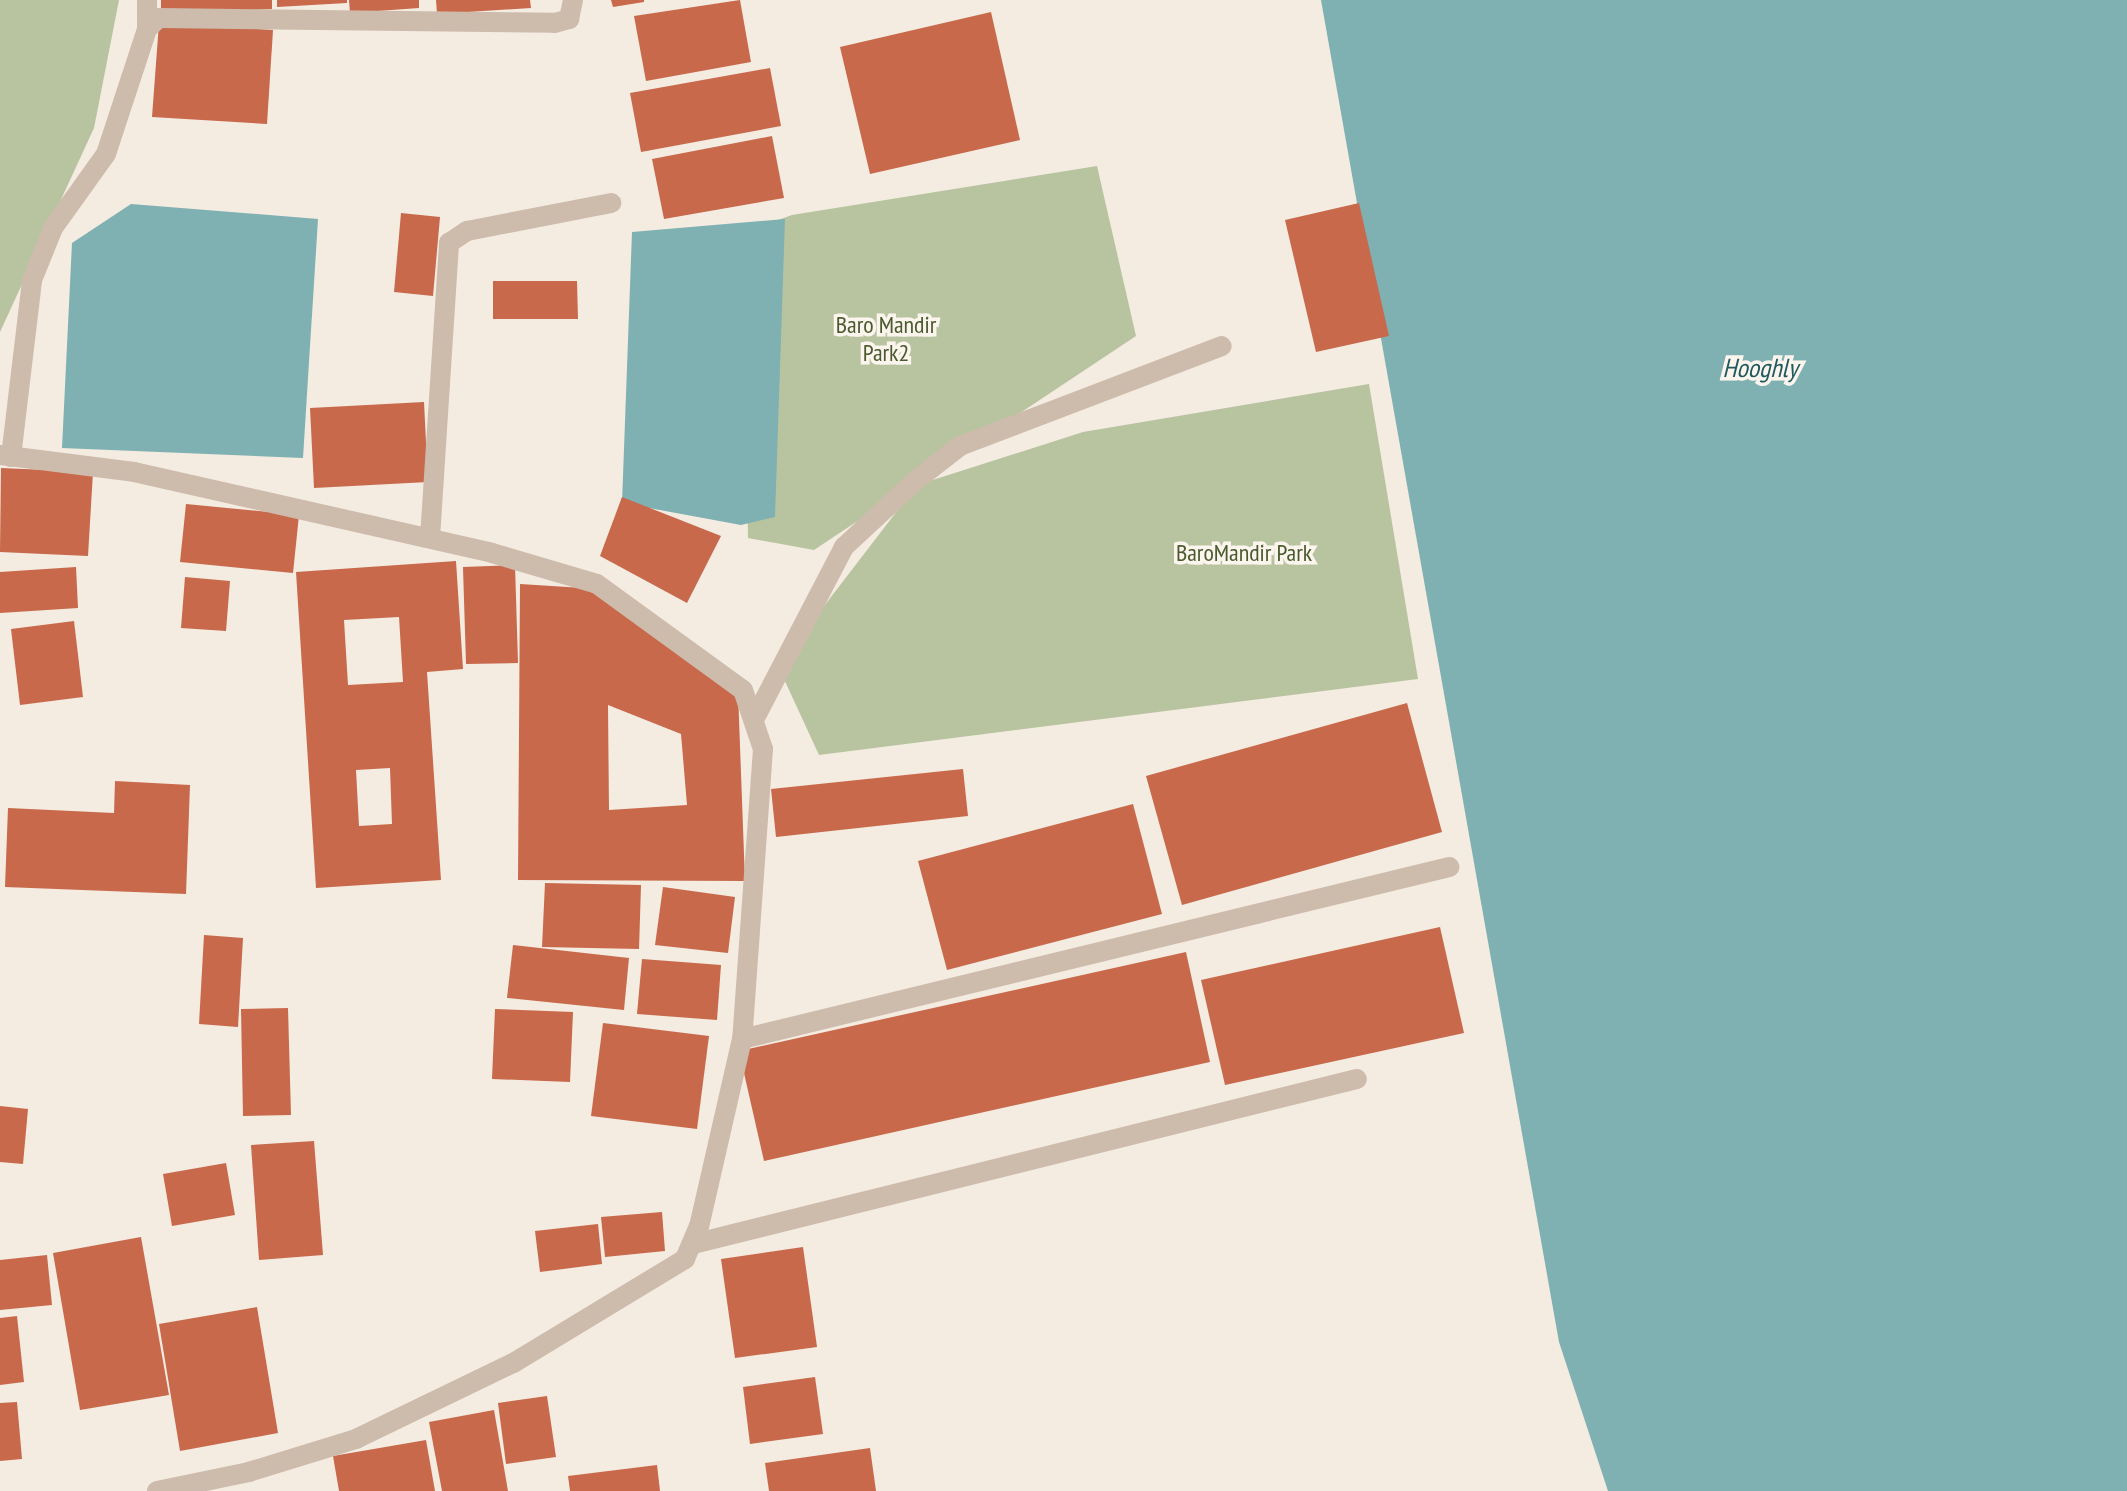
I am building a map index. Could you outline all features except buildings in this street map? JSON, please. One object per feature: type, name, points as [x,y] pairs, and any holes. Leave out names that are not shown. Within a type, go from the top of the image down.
[{"type":"street","points":[[147,0],[147,29],[112,141],[53,228],[32,280],[5,456],[134,472],[430,538],[597,584],[743,690],[756,716],[763,749],[742,1039],[693,1244],[685,1259],[513,1363],[356,1439],[249,1472],[157,1491]]},
{"type":"street","points":[[147,29],[170,17],[555,23],[569,19],[573,0]]},
{"type":"street","points":[[430,538],[449,243],[467,231],[611,203]]},
{"type":"street","points":[[756,716],[844,547],[915,481],[960,446],[1222,346]]},
{"type":"street","points":[[742,1039],[1449,867]]},
{"type":"street","points":[[693,1244],[1357,1079]]},
{"type":"street","points":[[249,1472],[261,1491]]},
{"type":"green space","points":[[0,0],[119,0],[94,128],[0,332]]},
{"type":"green space","name":"Baro Mandir Park2","points":[[1097,166],[1136,336],[814,550],[748,538],[744,232],[792,215]]},
{"type":"green space","name":"BaroMandir Park","points":[[1369,384],[1418,679],[819,755],[778,666],[917,485],[1083,432]]},
{"type":"water","name":"Hooghly","points":[[1321,0],[2127,0],[2127,1491],[1608,1491],[1559,1342]]},
{"type":"water","points":[[131,204],[318,219],[303,458],[62,448],[72,243]]},
{"type":"water","points":[[785,219],[775,517],[741,525],[622,503],[632,232]]}]
